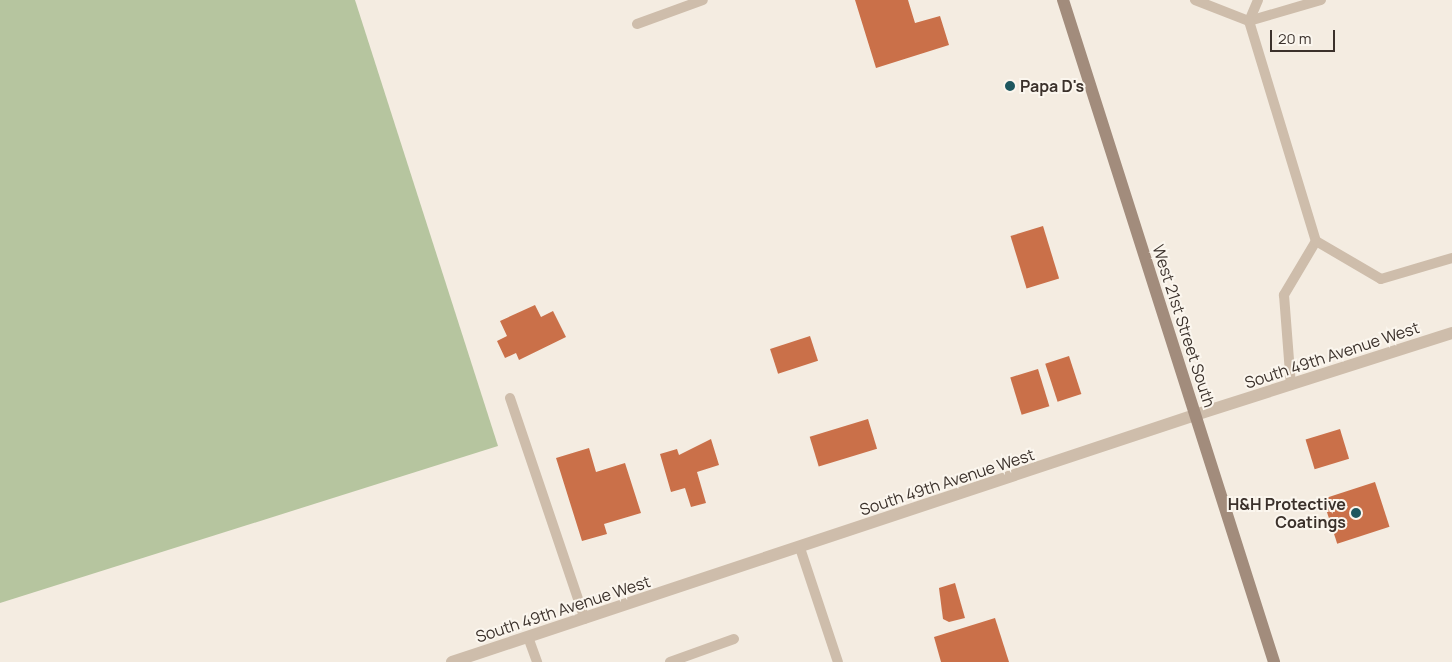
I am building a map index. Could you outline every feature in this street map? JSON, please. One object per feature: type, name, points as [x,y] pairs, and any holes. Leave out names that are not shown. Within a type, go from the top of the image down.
[{"type":"main road","name":"West 21st Street South","points":[[1063,0],[1274,662]]},
{"type":"street","name":"South 49th Avenue West","points":[[452,662],[1452,333]]},
{"type":"lane","points":[[638,24],[702,0]]},
{"type":"lane","points":[[1195,0],[1249,21],[1321,0]]},
{"type":"lane","points":[[1258,0],[1249,21],[1316,240],[1381,279],[1452,258]]},
{"type":"lane","points":[[1291,385],[1284,295],[1316,240]]},
{"type":"lane","points":[[510,398],[585,619]]},
{"type":"lane","points":[[800,548],[838,662]]},
{"type":"lane","points":[[528,637],[537,662]]},
{"type":"lane","points":[[670,662],[734,639]]},
{"type":"green space","points":[[0,0],[355,0],[498,446],[0,603]]},
{"type":"building","points":[[855,0],[908,0],[915,23],[940,16],[949,45],[876,68]]},
{"type":"building","points":[[1043,226],[1059,279],[1027,289],[1010,236]]},
{"type":"building","points":[[535,305],[541,317],[553,311],[566,337],[519,360],[516,353],[505,358],[497,341],[507,336],[500,321]]},
{"type":"building","points":[[810,336],[818,361],[778,374],[770,349]]},
{"type":"building","points":[[1069,356],[1081,394],[1058,402],[1045,364]]},
{"type":"building","points":[[1038,369],[1049,406],[1022,415],[1010,377]]},
{"type":"building","points":[[868,419],[877,449],[819,466],[810,437]]},
{"type":"building","points":[[1340,429],[1349,459],[1315,469],[1306,440]]},
{"type":"building","points":[[711,439],[719,465],[697,472],[706,503],[691,507],[685,488],[671,492],[660,454],[677,449],[679,455]]},
{"type":"building","points":[[589,448],[596,472],[625,463],[641,513],[604,524],[607,534],[582,541],[556,458]]},
{"type":"building","name":"H&H Protective Coatings","points":[[1375,482],[1390,527],[1337,544],[1323,499]]},
{"type":"building","points":[[955,583],[965,618],[949,622],[943,619],[939,588]]},
{"type":"building","points":[[995,618],[1009,662],[941,662],[934,637]]},
{"type":"place","name":"Papa D's","points":[[1010,86]]},
{"type":"place","name":"H&H Protective Coatings","points":[[1356,513]]}]
